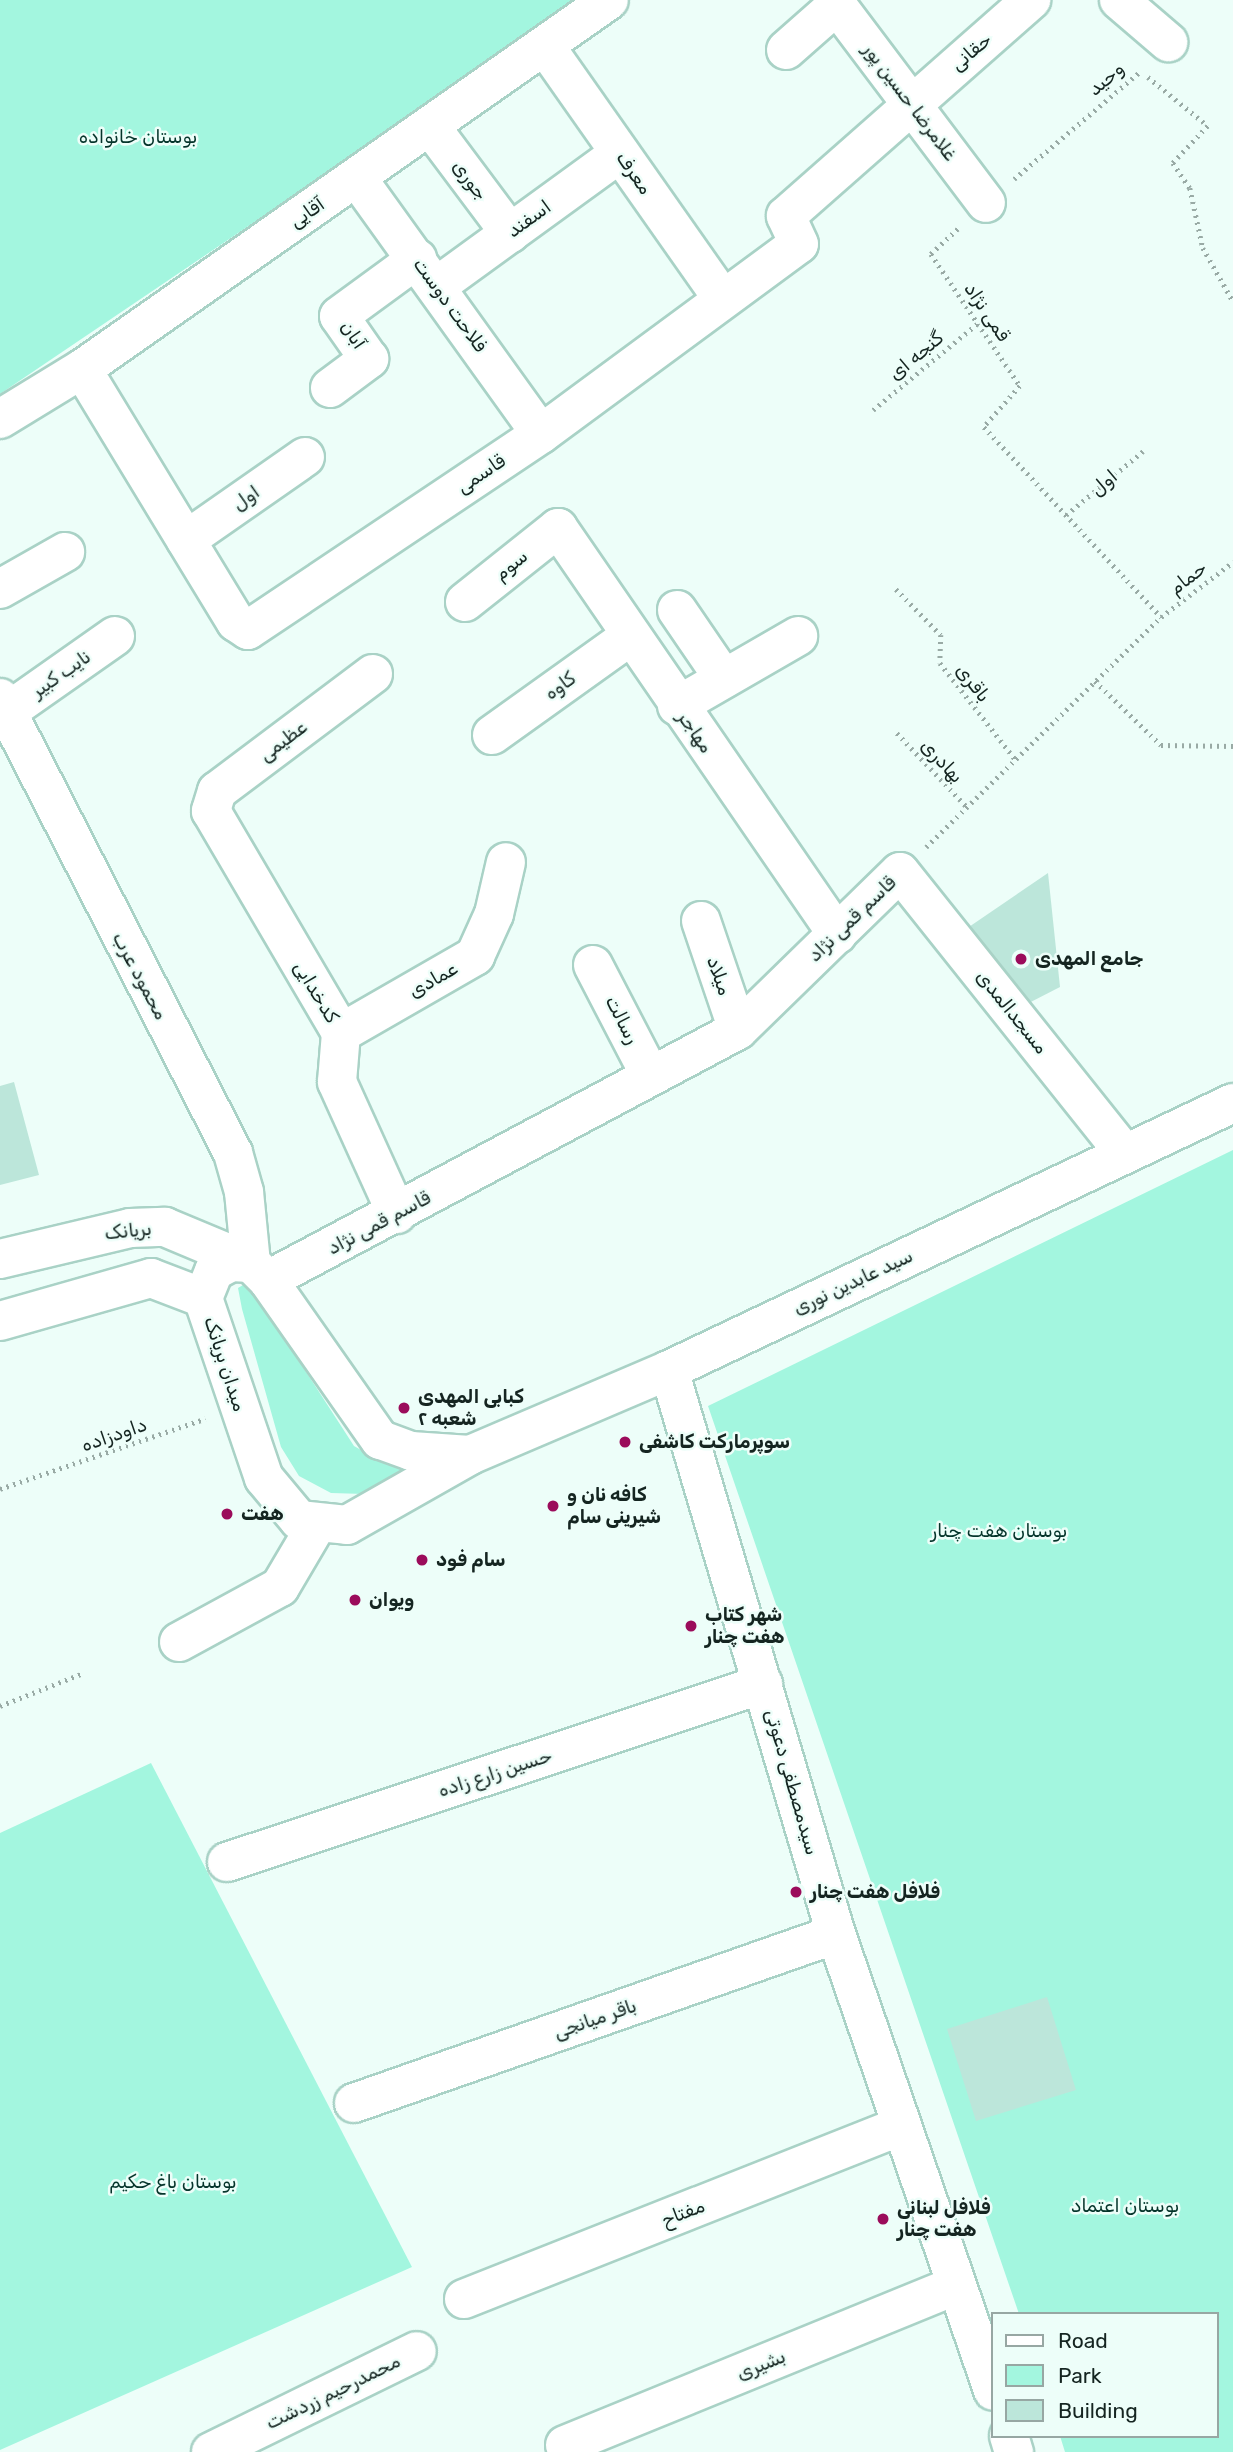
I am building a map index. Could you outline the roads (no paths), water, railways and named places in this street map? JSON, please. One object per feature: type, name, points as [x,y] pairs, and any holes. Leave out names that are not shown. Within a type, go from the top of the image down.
[{"type":"street","name":"آقایی","points":[[0,419],[82,369],[610,0]]},
{"type":"street","name":"حقانی","points":[[912,105],[1031,0]]},
{"type":"street","points":[[1119,0],[1168,42]]},
{"type":"street","name":"غلامرضا حسین پور","points":[[835,3],[986,203]]},
{"type":"street","points":[[786,50],[835,3]]},
{"type":"street","name":"معرف","points":[[545,46],[723,299]]},
{"type":"street","name":"قاسمی","points":[[82,369],[236,622],[248,630],[541,434],[799,244],[786,216],[912,105]]},
{"type":"street","name":"جوری","points":[[430,126],[510,233]]},
{"type":"street","name":"اسفند","points":[[427,272],[510,233],[620,153]]},
{"type":"street","name":"فلاحت دوست","points":[[357,178],[541,434]]},
{"type":"street","name":"آبان","points":[[330,388],[369,359],[339,316],[427,272]]},
{"type":"street","name":"اول","points":[[187,540],[305,457]]},
{"type":"street","name":"سوم","points":[[465,602],[558,528]]},
{"type":"street","name":"مهاجر","points":[[558,528],[629,637],[837,934]]},
{"type":"street","points":[[0,589],[65,552]]},
{"type":"street","points":[[677,610],[724,679]]},
{"type":"street","name":"نایب کبیر","points":[[4,705],[115,636]]},
{"type":"street","points":[[677,706],[797,636]]},
{"type":"street","name":"کاوه","points":[[492,736],[629,637]]},
{"type":"street","name":"عظیمی","points":[[214,820],[217,791],[373,674]]},
{"type":"street","name":"محمود عرب","points":[[4,705],[233,1153],[260,1271]]},
{"type":"street","name":"کدخدایی","points":[[214,820],[341,1033],[337,1082],[397,1214]]},
{"type":"street","name":"عمادی","points":[[341,1033],[475,956],[495,914],[506,862]]},
{"type":"street","name":"قاسم قمی نژاد","points":[[260,1271],[397,1214],[738,1030],[900,872]]},
{"type":"street","name":"مسجدالمدی","points":[[900,872],[1124,1153]]},
{"type":"street","name":"میلاد","points":[[701,921],[738,1030]]},
{"type":"street","name":"رسالت","points":[[593,965],[650,1076]]},
{"type":"street","name":"سید عابدین نوری","points":[[470,1455],[669,1370],[1233,1102]]},
{"type":"street","name":"بریانک","points":[[0,1259],[70,1239],[165,1227],[260,1271]]},
{"type":"street","name":"میدان بریانک","points":[[260,1271],[231,1262],[215,1271],[204,1298],[238,1408],[264,1478],[285,1507],[316,1526]]},
{"type":"street","points":[[260,1271],[380,1440],[411,1451],[470,1455]]},
{"type":"street","points":[[0,1321],[152,1278],[204,1298]]},
{"type":"street","name":"سیدمصطفی دعوتی","points":[[669,1370],[836,1934],[992,2387]]},
{"type":"street","points":[[179,1642],[279,1587],[316,1526],[373,1516],[470,1455]]},
{"type":"street","name":"حسین زارع زاده","points":[[227,1863],[763,1684]]},
{"type":"street","name":"باقر میانجی","points":[[354,2103],[836,1934]]},
{"type":"street","name":"مفتاح","points":[[464,2299],[902,2126]]},
{"type":"street","name":"بشیری","points":[[565,2445],[957,2285]]},
{"type":"street","name":"محمدرحیم زردشت","points":[[211,2452],[418,2351]]},
{"type":"place","name":"جامع المهدی","points":[[1021,959]]},
{"type":"place","name":"کبابی المهدی شعبه ۲","points":[[404,1408]]},
{"type":"place","name":"سوپرمارکت کاشفی","points":[[625,1442]]},
{"type":"place","name":"کافه نان و شیرینی سام","points":[[553,1506]]},
{"type":"place","name":"هفت","points":[[227,1514]]},
{"type":"place","name":"سام فود","points":[[422,1560]]},
{"type":"place","name":"ویوان","points":[[355,1600]]},
{"type":"place","name":"شهر کتاب هفت چنار","points":[[691,1626]]},
{"type":"place","name":"فلافل هفت چنار","points":[[796,1892]]},
{"type":"place","name":"فلافل لبنانی هفت چنار","points":[[883,2219]]},
{"type":"park label","name":"بوستان خانواده","points":[[138,137]]},
{"type":"park label","name":"بوستان هفت چنار","points":[[999,1531]]},
{"type":"park label","name":"بوستان باغ حکیم","points":[[173,2182]]},
{"type":"park label","name":"بوستان اعتماد","points":[[1125,2206]]}]
